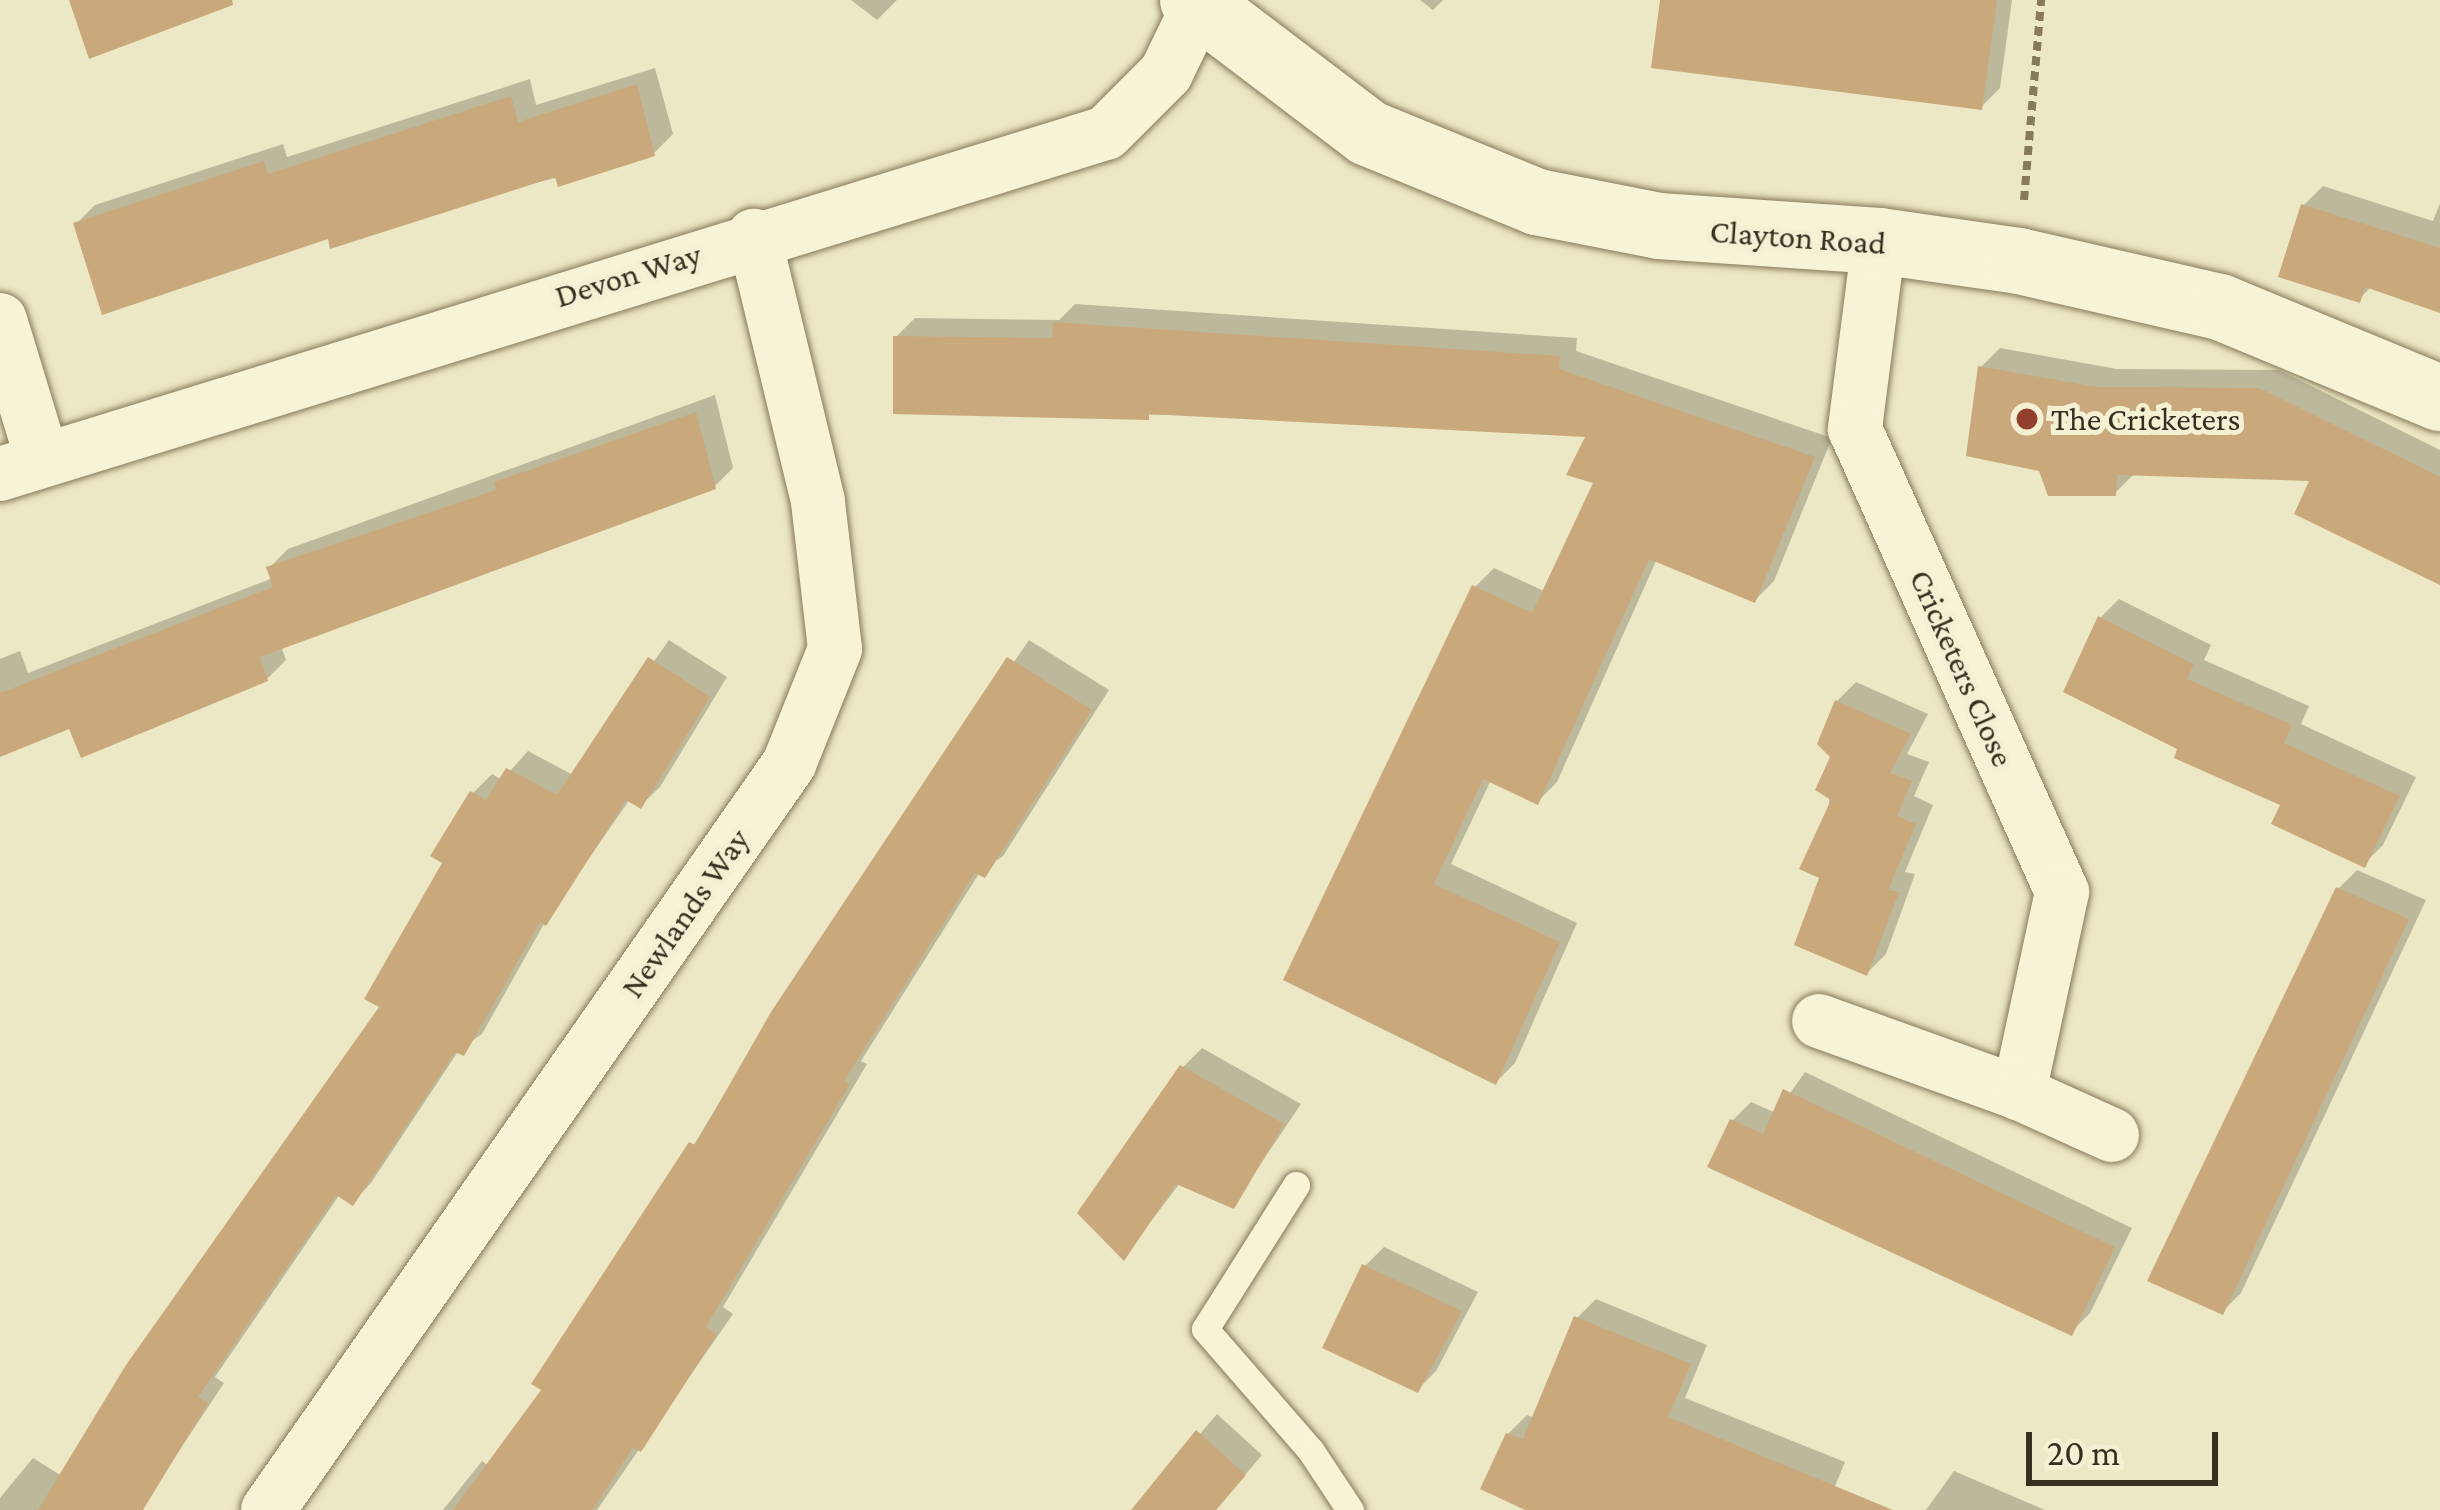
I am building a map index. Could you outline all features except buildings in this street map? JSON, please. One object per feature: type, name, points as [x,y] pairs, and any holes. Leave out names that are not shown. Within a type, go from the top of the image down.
[{"type":"street","name":"Clayton Road","points":[[1196,2],[1368,134],[1537,202],[1659,226],[1880,241],[2019,261],[2220,307],[2440,398]]},
{"type":"street","name":"Devon Way","points":[[21,465],[754,236],[1106,134],[1166,73],[1196,2]]},
{"type":"street","name":"Newlands Way","points":[[268,1510],[789,764],[835,649],[818,501],[754,236]]},
{"type":"street","name":"Cricketers Close","points":[[1880,241],[1855,429],[2062,892],[2020,1093]]},
{"type":"street","points":[[0,320],[21,465]]},
{"type":"street","points":[[1819,1021],[2020,1093],[2112,1135]]},
{"type":"lane","points":[[1296,1185],[1205,1329],[1311,1451],[1350,1510]]},
{"type":"path","points":[[2019,261],[2042,0]]},
{"type":"place","name":"The Cricketers","points":[[2027,419]]}]
